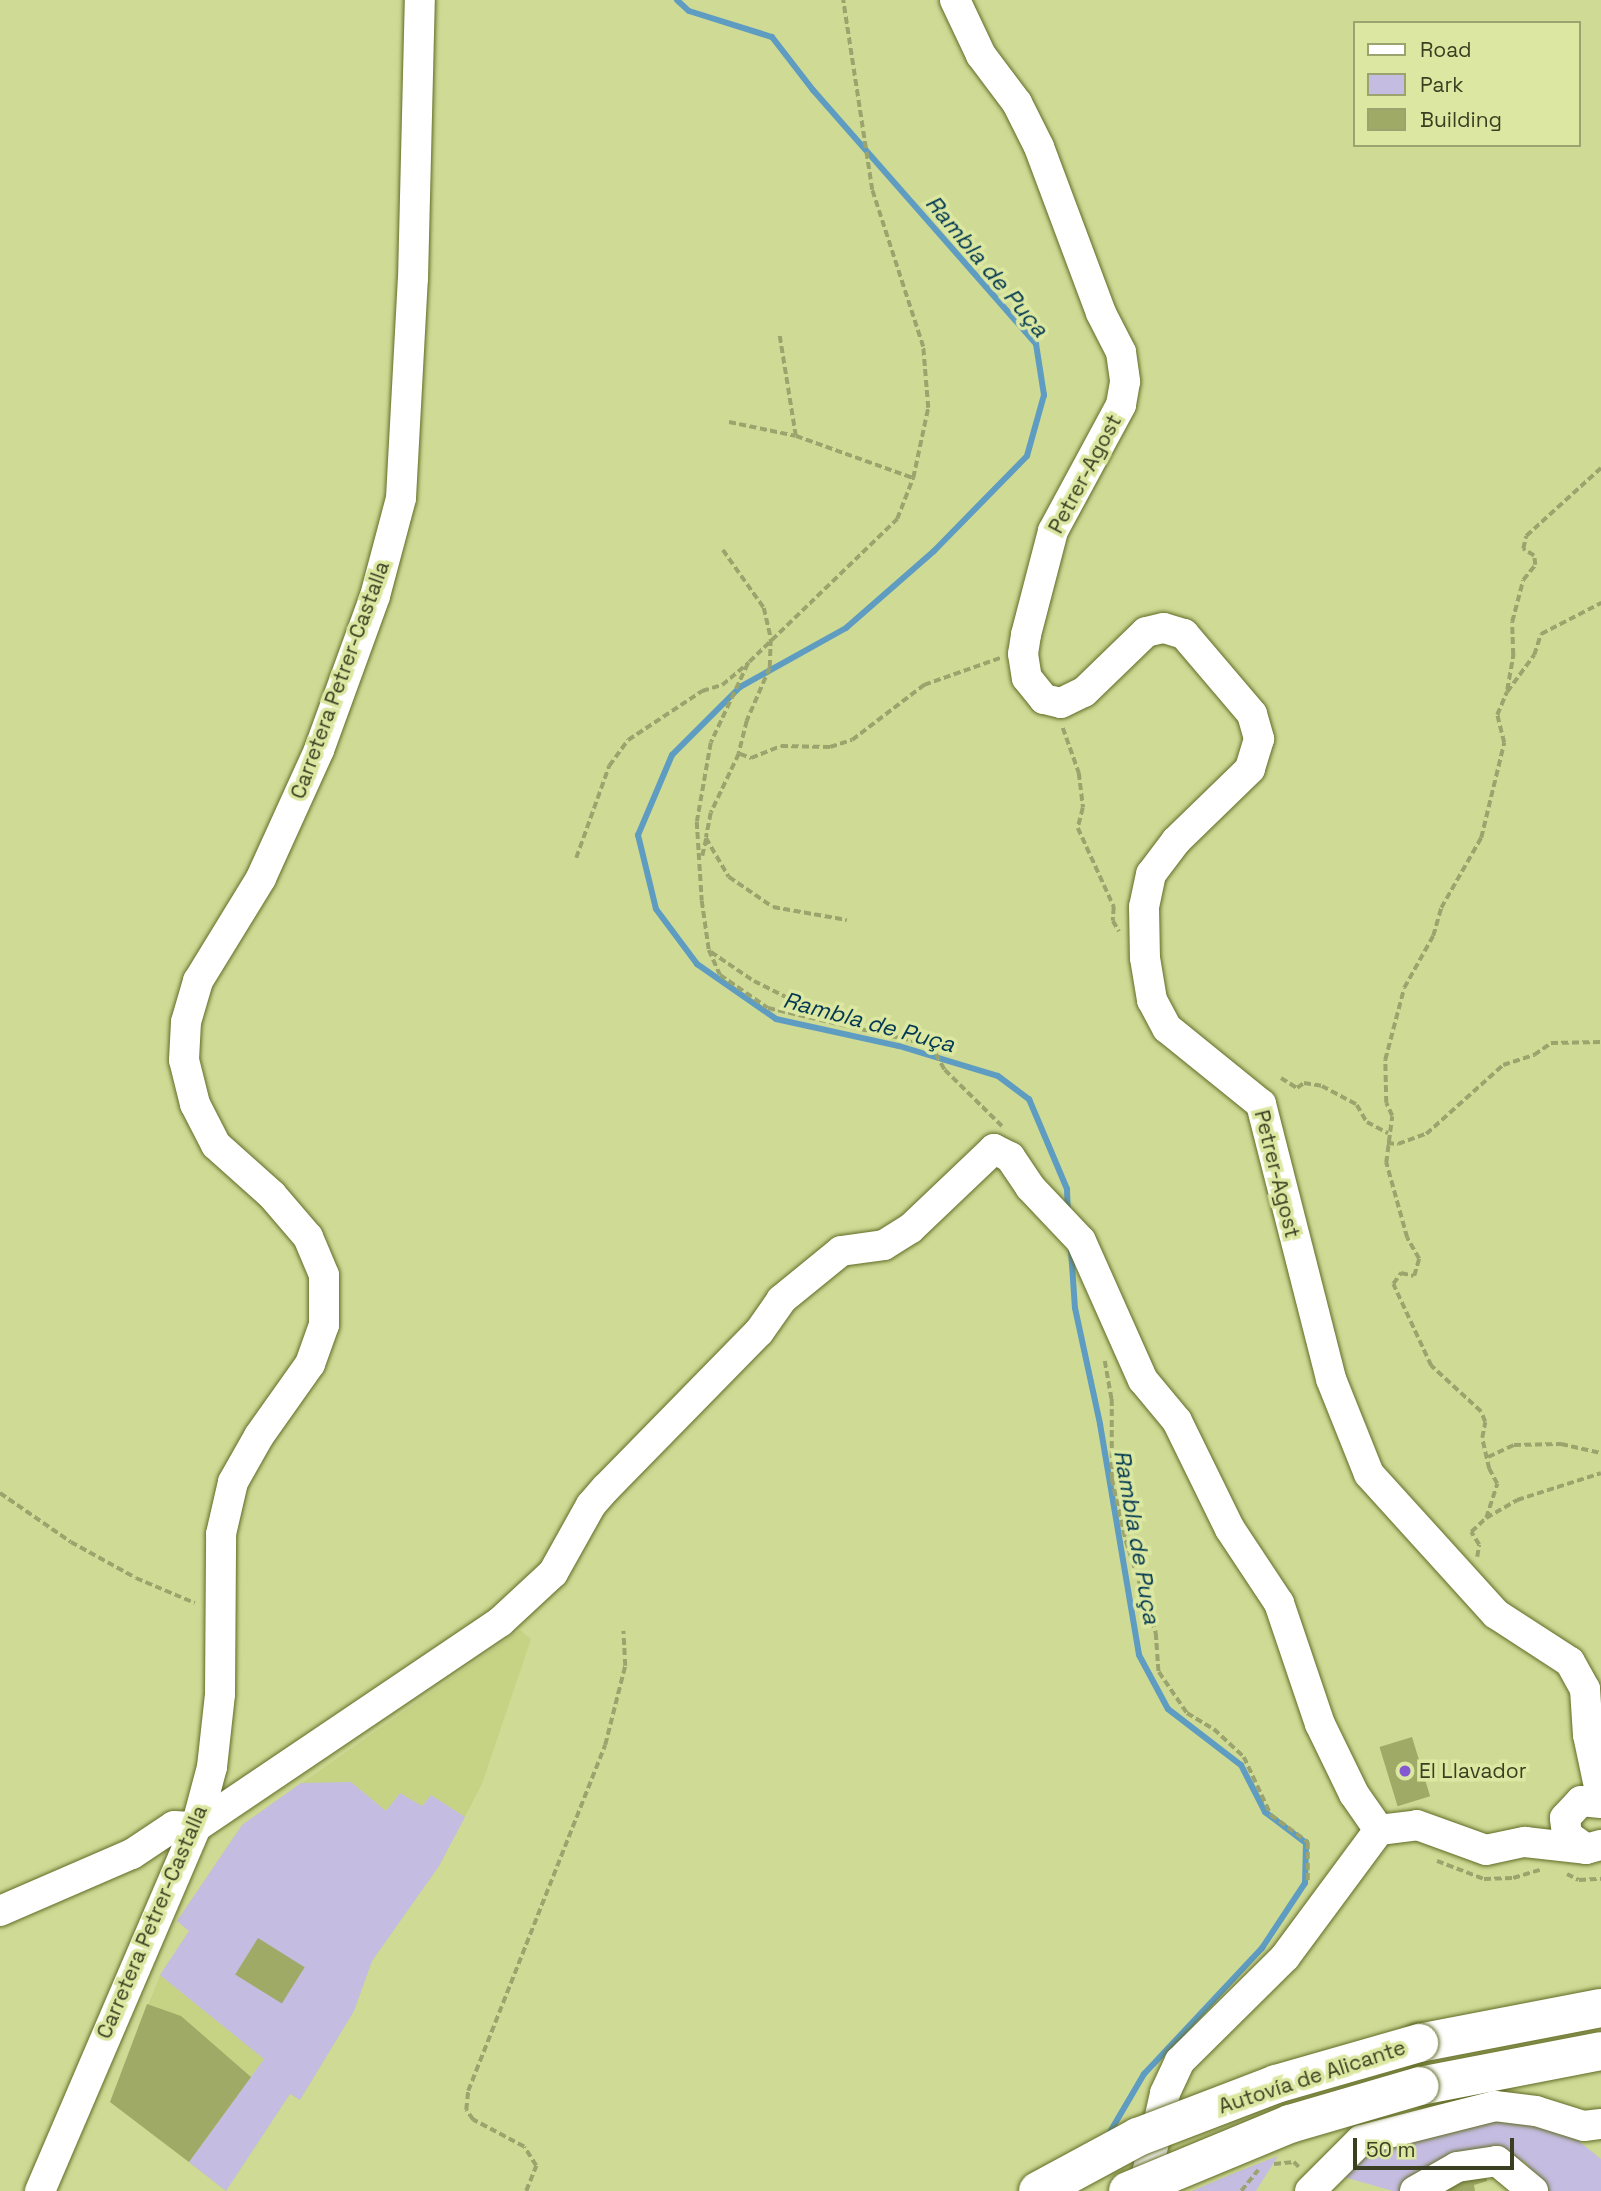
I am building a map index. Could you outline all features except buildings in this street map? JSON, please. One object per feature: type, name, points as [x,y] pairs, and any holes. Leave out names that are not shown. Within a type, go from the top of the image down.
[{"type":"highway","name":"Autovía de Alicante","points":[[1038,2191],[1138,2137],[1276,2084],[1419,2043],[1601,2008]]},
{"type":"highway","name":"Autovía de Alicante","points":[[1128,2191],[1290,2124],[1420,2086],[1601,2051]]},
{"type":"street","name":"Carretera Petrer-Castalla","points":[[40,2191],[196,1827],[212,1766],[216,1730],[221,1534],[233,1482],[259,1436],[310,1364],[324,1325],[324,1275],[308,1237],[272,1195],[216,1145],[190,1082],[184,1060],[186,1022],[198,981],[261,878],[319,750],[375,596],[401,498],[413,279],[419,0]]},
{"type":"street","name":"Petrer-Agost","points":[[955,0],[981,55],[1017,103],[1039,147],[1101,313],[1121,352],[1125,382],[1121,405],[1053,531],[1023,654]]},
{"type":"street","name":"Petrer-Agost","points":[[1061,703],[1084,692],[1146,632],[1164,628],[1184,634],[1252,714],[1259,739],[1250,769],[1176,841],[1151,874],[1144,907],[1145,958],[1152,1000],[1167,1028],[1261,1104],[1273,1142],[1279,1190],[1347,1428],[1368,1474],[1419,1524],[1496,1614],[1570,1662],[1584,1689],[1588,1735],[1586,1804]]},
{"type":"street","points":[[1023,654],[1027,678],[1044,699],[1061,703]]},
{"type":"street","points":[[0,1911],[132,1854],[174,1826],[196,1827],[529,1599],[553,1573],[591,1505],[759,1332],[781,1300],[841,1251],[884,1245],[910,1229],[994,1149],[1010,1157],[1081,1241],[1143,1380],[1177,1421],[1230,1529],[1279,1603],[1320,1724],[1354,1794],[1379,1830]]},
{"type":"street","points":[[1525,1842],[1586,1804]]},
{"type":"street","points":[[1586,1804],[1567,1835],[1594,1847]]},
{"type":"street","points":[[1143,2191],[1165,2093],[1180,2061],[1285,1957],[1379,1830],[1416,1825],[1486,1850],[1525,1842],[1594,1847]]},
{"type":"street","points":[[1310,2191],[1362,2140],[1495,2106],[1536,2111],[1595,2131]]},
{"type":"street","points":[[1415,2191],[1457,2167],[1497,2161],[1533,2191]]},
{"type":"path","points":[[576,858],[609,766],[628,740],[702,691],[722,685],[749,662],[897,519],[913,478],[928,408],[923,347],[872,190],[843,0]]},
{"type":"path","points":[[780,336],[796,436]]},
{"type":"path","points":[[729,422],[796,436],[913,478]]},
{"type":"path","points":[[1507,692],[1513,655],[1512,622],[1523,580],[1535,565],[1534,556],[1523,549],[1526,536],[1601,468]]},
{"type":"path","points":[[700,862],[711,813],[739,754],[747,720],[770,668],[771,639],[764,608],[723,550]]},
{"type":"path","points":[[1486,1518],[1497,1484],[1488,1457],[1481,1412],[1432,1366],[1393,1284],[1401,1273],[1414,1276],[1419,1259],[1407,1238],[1386,1163],[1392,1116],[1386,1103],[1385,1060],[1404,988],[1433,936],[1441,908],[1482,838],[1504,743],[1497,715],[1507,692],[1534,655],[1541,634],[1601,603]]},
{"type":"path","points":[[739,754],[751,758],[781,746],[830,747],[852,740],[924,685],[1023,654]]},
{"type":"path","points":[[749,662],[712,743],[702,778],[697,822],[709,950],[720,975],[768,1008],[931,1045],[945,1070],[1009,1134]]},
{"type":"path","points":[[1061,703],[1056,716],[1079,773],[1083,808],[1078,828],[1123,937]]},
{"type":"path","points":[[706,838],[729,877],[773,907],[847,920]]},
{"type":"path","points":[[709,950],[754,981],[839,1024]]},
{"type":"path","points":[[1387,1143],[1398,1144],[1426,1135],[1503,1065],[1534,1055],[1551,1043],[1601,1042]]},
{"type":"path","points":[[1281,1078],[1297,1088],[1304,1083],[1322,1086],[1357,1105],[1367,1122],[1388,1133]]},
{"type":"path","points":[[1105,1359],[1112,1399],[1112,1479],[1126,1541],[1156,1633],[1159,1672],[1187,1713],[1214,1729],[1244,1757],[1271,1815],[1308,1842],[1308,1882],[1303,1890]]},
{"type":"path","points":[[1488,1457],[1524,1444],[1561,1444],[1601,1453]]},
{"type":"path","points":[[1470,1586],[1479,1545],[1471,1532],[1486,1518],[1517,1500],[1601,1474]]},
{"type":"path","points":[[0,1493],[71,1542],[136,1578],[203,1609],[218,1611]]},
{"type":"path","points":[[526,2191],[536,2166],[524,2147],[473,2120],[466,2110],[468,2091],[605,1745],[625,1666],[623,1631]]},
{"type":"path","points":[[1241,2191],[1262,2165]]},
{"type":"shaded area","points":[[520,1630],[531,1639],[482,1784],[439,1866],[372,1961],[354,2011],[300,2100],[290,2094],[226,2191],[110,2102],[160,1975],[189,1931],[177,1921],[242,1825]]},
{"type":"green space","points":[[351,1782],[386,1811],[400,1793],[422,1806],[431,1795],[465,1817],[439,1866],[372,1961],[354,2011],[300,2100],[290,2094],[226,2191],[189,2162],[264,2059],[160,1975],[189,1931],[177,1921],[242,1825],[301,1783]]},
{"type":"green space","points":[[1493,2114],[1564,2129],[1601,2159],[1601,2191],[1546,2191],[1525,2162],[1494,2154],[1412,2191],[1393,2191],[1337,2175],[1365,2145]]},
{"type":"green space","points":[[1278,2156],[1256,2191],[1192,2191],[1227,2176]]},
{"type":"waterway","name":"Rambla de Puça","points":[[677,0],[689,11],[772,37],[813,90],[1036,344],[1044,395],[1027,456],[934,551],[846,628],[740,687],[672,755],[638,835],[656,909],[697,964],[776,1019],[899,1046],[998,1076],[1029,1099],[1067,1189],[1068,1212]]},
{"type":"waterway","name":"Rambla de Puça","points":[[1071,1250],[1075,1308],[1100,1424],[1139,1655],[1168,1709],[1241,1765],[1265,1812],[1306,1843],[1305,1883],[1262,1948],[1144,2074],[1107,2137]]},
{"type":"place","name":"El Llavador","points":[[1405,1771]]}]
